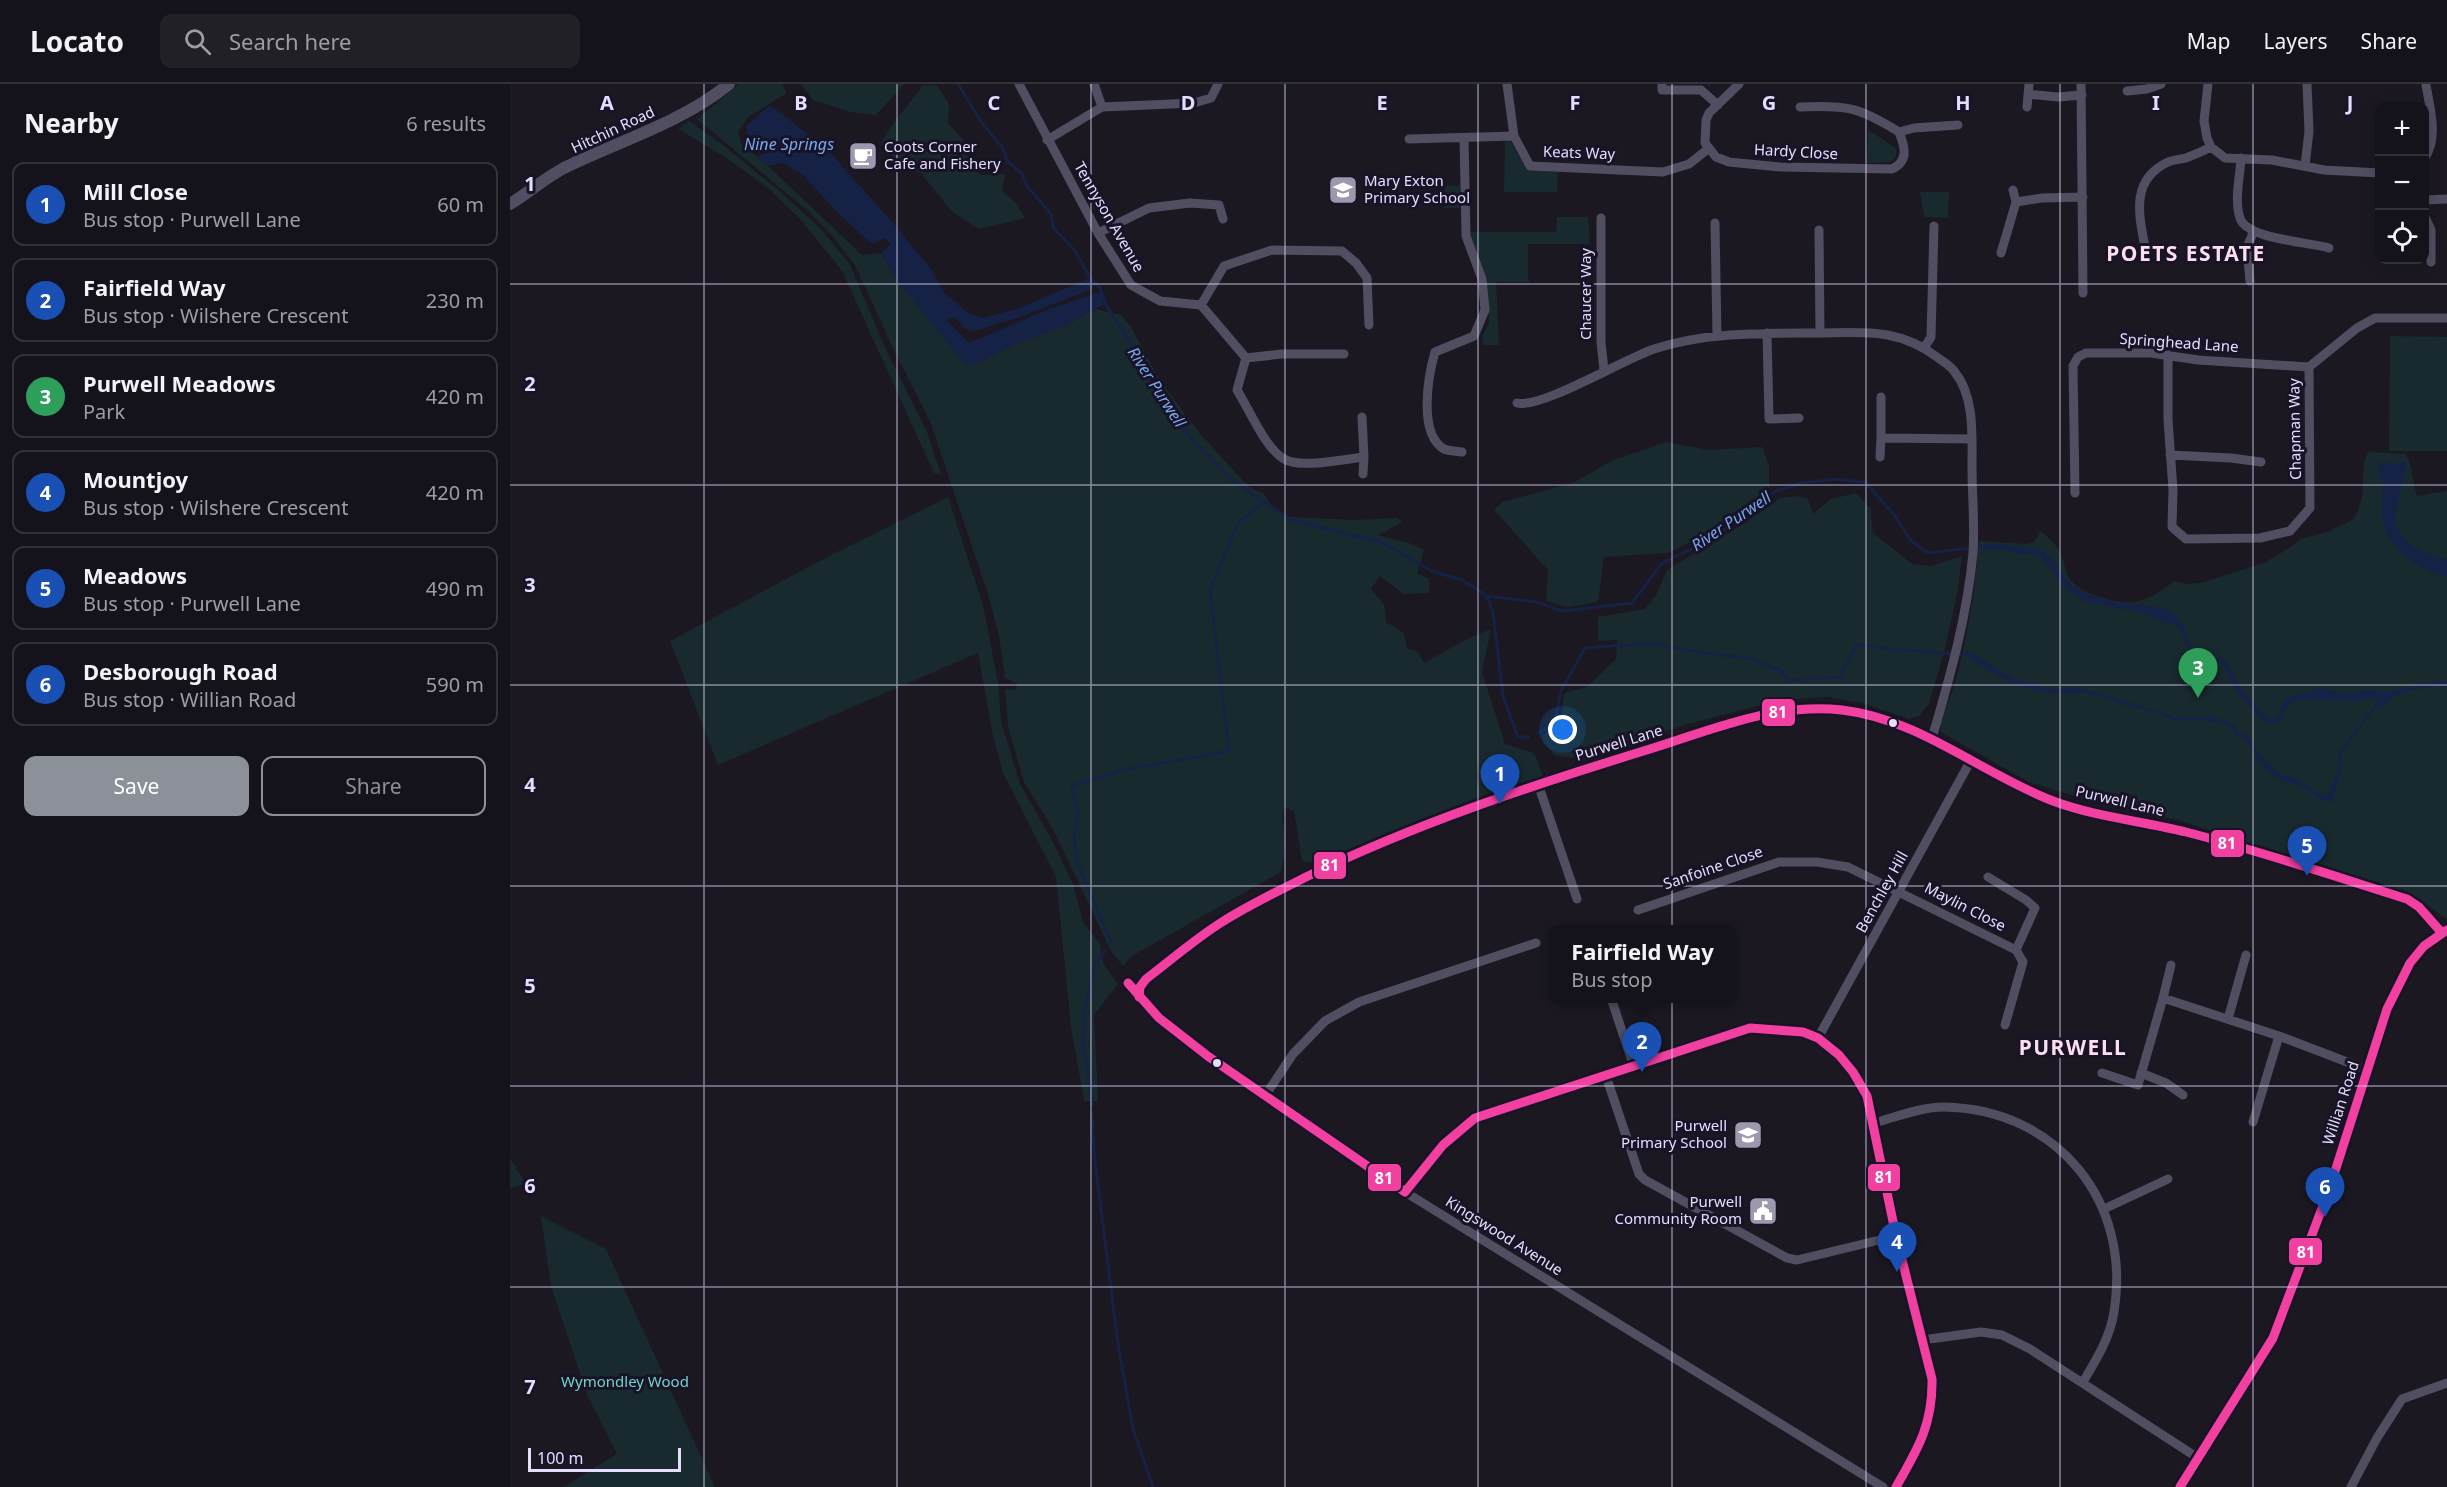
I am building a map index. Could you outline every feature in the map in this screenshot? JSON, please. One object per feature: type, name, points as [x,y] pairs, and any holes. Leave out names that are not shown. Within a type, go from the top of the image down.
[{"type":"street","name":"Hitchin Road","points":[[510,204],[562,169],[685,113],[705,102],[729,84]]},
{"type":"street","name":"Tennyson Avenue","points":[[1019,84],[1098,233],[1131,285],[1160,301],[1201,305]]},
{"type":"street","points":[[1094,84],[1102,107]]},
{"type":"street","points":[[1047,140],[1102,107],[1194,103],[1212,98],[1218,84]]},
{"type":"street","name":"Keats Way","points":[[1507,84],[1514,136],[1530,166],[1663,172],[1689,164],[1708,149]]},
{"type":"street","points":[[1662,84],[1662,90],[1701,90],[1718,105]]},
{"type":"street","points":[[1708,149],[1705,143],[1704,128],[1709,113],[1739,84]]},
{"type":"street","points":[[2081,84],[2083,293]]},
{"type":"street","points":[[2127,90],[2146,89],[2161,84]]},
{"type":"street","points":[[2208,84],[2204,121],[2206,138],[2211,147],[2225,158],[2272,160],[2340,172],[2375,173]]},
{"type":"street","points":[[2305,166],[2309,137],[2307,84]]},
{"type":"street","points":[[2426,85],[2433,138],[2431,148],[2426,156]]},
{"type":"street","points":[[2027,107],[2028,89],[2058,97],[2082,95]]},
{"type":"street","points":[[1800,107],[1821,106],[1861,110],[1899,132],[1914,128],[1958,125]]},
{"type":"street","name":"Hardy Close","points":[[1708,149],[1716,157],[1729,162],[1801,168],[1886,170],[1897,167],[1904,159],[1904,144],[1899,132]]},
{"type":"street","points":[[1408,139],[1514,136]]},
{"type":"street","points":[[1462,452],[1446,450],[1437,444],[1430,434],[1428,374],[1435,352],[1474,336],[1485,310],[1482,279],[1466,236],[1464,138]]},
{"type":"street","points":[[2145,247],[2138,217],[2138,202],[2152,172],[2169,162],[2186,158],[2211,147]]},
{"type":"street","points":[[2241,158],[2239,217],[2246,229],[2329,248]]},
{"type":"street","points":[[2001,253],[2016,202],[2013,190]]},
{"type":"street","points":[[2016,202],[2083,196]]},
{"type":"street","points":[[2429,200],[2447,199]]},
{"type":"street","points":[[1098,233],[1149,208],[1190,203],[1219,205],[1223,219]]},
{"type":"street","name":"Chaucer Way","points":[[1601,218],[1601,342],[1604,370]]},
{"type":"street","points":[[1715,223],[1717,336]]},
{"type":"street","points":[[1924,348],[1931,336],[1934,226]]},
{"type":"street","points":[[2429,226],[2432,262]]},
{"type":"street","points":[[1819,230],[1820,333]]},
{"type":"street","points":[[2250,281],[2247,247],[2254,231]]},
{"type":"street","points":[[1246,358],[1201,305],[1224,266],[1272,250],[1342,251],[1356,262],[1367,278],[1369,325]]},
{"type":"street","name":"Chapman Way","points":[[2170,455],[2173,490],[2172,527],[2186,539],[2260,538],[2290,531],[2310,508],[2309,367],[2357,328],[2375,318],[2447,318]]},
{"type":"street","points":[[1517,403],[1522,405],[1550,398],[1604,370],[1658,348],[1717,336],[1767,333],[1889,334],[1924,348],[1953,369],[1963,384],[1968,403],[1972,438],[1973,544],[1959,644],[1932,738]]},
{"type":"street","points":[[1767,333],[1770,419],[1799,418]]},
{"type":"street","name":"Springhead Lane","points":[[2075,493],[2073,366],[2078,357],[2086,352],[2151,353],[2198,360],[2309,367]]},
{"type":"street","points":[[1246,358],[1282,354],[1344,354]]},
{"type":"street","points":[[2168,356],[2170,455],[2261,462]]},
{"type":"street","points":[[1246,358],[1237,390],[1272,448],[1286,460],[1303,464],[1364,458]]},
{"type":"street","points":[[1880,457],[1881,397]]},
{"type":"street","points":[[1362,417],[1363,474]]},
{"type":"street","points":[[1881,438],[1972,438]]},
{"type":"street","name":"Purwell Lane","points":[[1139,997],[1140,987],[1146,978],[1221,922],[1332,864],[1428,822],[1538,784],[1717,729],[1791,710],[1845,710],[1903,726],[1932,738],[2053,801],[2100,814],[2187,832],[2407,899],[2444,932]]},
{"type":"street","name":"Benchley Hill","points":[[1818,1038],[1971,760]]},
{"type":"street","points":[[1538,784],[1577,899]]},
{"type":"street","name":"Sanfoine Close","points":[[1638,910],[1779,862],[1817,862],[1848,867],[1900,892]]},
{"type":"street","name":"Maylin Close","points":[[1988,877],[2035,908],[2016,950]]},
{"type":"street","name":"Maylin Close","points":[[1900,892],[2016,950],[2023,962],[2005,1024]]},
{"type":"street","name":"Willian Road","points":[[2180,1487],[2273,1338],[2303,1263],[2387,1009],[2410,963],[2424,946],[2444,932]]},
{"type":"street","points":[[1265,1096],[1293,1054],[1325,1021],[1359,1002],[1536,943]]},
{"type":"street","points":[[2228,1019],[2246,955]]},
{"type":"street","points":[[2102,1073],[2138,1085],[2171,965]]},
{"type":"street","name":"Kingswood Avenue","points":[[1128,983],[1159,1018],[1209,1057],[1405,1192],[1883,1487]]},
{"type":"street","points":[[2163,998],[2278,1036],[2368,1070]]},
{"type":"street","points":[[1612,1003],[1634,1066]]},
{"type":"street","points":[[1405,1192],[1443,1145],[1475,1118],[1750,1029],[1803,1032],[1818,1038],[1853,1072],[1867,1096],[1896,1236],[1932,1379],[1934,1398],[1926,1435],[1896,1487]]},
{"type":"street","points":[[2253,1122],[2278,1036]]},
{"type":"street","points":[[2141,1073],[2166,1083],[2183,1095]]},
{"type":"street","points":[[1606,1076],[1639,1174],[1645,1180],[1787,1258],[1797,1260],[1896,1236]]},
{"type":"street","points":[[1874,1123],[1907,1113],[1942,1107],[1974,1110],[2003,1118],[2036,1132],[2062,1151],[2086,1178],[2104,1209],[2113,1235],[2116,1260],[2114,1312],[2102,1352],[2083,1382]]},
{"type":"street","points":[[2104,1209],[2168,1179]]},
{"type":"street","points":[[1923,1340],[1981,1332],[2002,1335],[2030,1349],[2083,1382],[2198,1458]]},
{"type":"street","points":[[2351,1487],[2377,1438],[2402,1399],[2447,1383]]},
{"type":"green space","points":[[739,84],[782,84],[787,93],[748,117],[738,132],[741,143],[862,255],[881,253],[896,279],[975,364],[1016,344],[1062,327],[1096,309],[1121,315],[1131,327],[1159,379],[1201,435],[1249,487],[1264,494],[1273,507],[1290,517],[1354,520],[1397,518],[1403,522],[1378,535],[1409,543],[1424,550],[1417,573],[1429,579],[1429,593],[1403,594],[1380,576],[1371,589],[1384,605],[1386,622],[1404,633],[1407,648],[1418,652],[1424,663],[1465,640],[1491,629],[1482,672],[1505,744],[1534,753],[1543,776],[1429,816],[1318,863],[1302,861],[1294,811],[1284,807],[1282,816],[1286,845],[1281,872],[1132,956],[1123,966],[1111,951],[1054,831],[1024,782],[1008,726],[1005,689],[1016,690],[1017,684],[1005,678],[999,635],[988,594],[930,421],[890,342],[855,265],[830,233],[808,211],[697,119]]},
{"type":"green space","points":[[801,84],[904,84],[876,115],[851,112],[813,100]]},
{"type":"green space","points":[[937,85],[949,104],[948,123],[964,141],[969,159],[980,175],[1005,174],[1002,191],[1017,204],[1025,218],[979,229],[952,212],[921,173],[900,165],[881,144],[890,128],[922,86]]},
{"type":"green space","points":[[689,121],[723,145],[783,194],[823,231],[850,265],[883,343],[927,432],[941,475],[934,473],[842,271],[801,220],[769,189],[725,157],[678,129]]},
{"type":"green space","points":[[1868,130],[1896,148],[1896,156],[1891,162],[1867,163]]},
{"type":"green space","points":[[1505,140],[1510,140],[1527,170],[1558,172],[1557,192],[1504,192]]},
{"type":"green space","points":[[1445,185],[1460,186],[1459,208],[1444,208]]},
{"type":"green space","points":[[1920,192],[1949,192],[1948,218],[1924,217]]},
{"type":"green space","points":[[1557,217],[1588,217],[1590,244],[1528,244],[1528,279],[1530,282],[1496,282],[1499,345],[1483,345],[1482,337],[1489,323],[1486,278],[1469,232],[1556,232]]},
{"type":"green space","points":[[2390,336],[2447,337],[2447,451],[2389,451]]},
{"type":"green space","points":[[1666,442],[1709,450],[1762,447],[1769,466],[1769,487],[1749,508],[1716,530],[1667,553],[1604,557],[1598,602],[1566,607],[1546,601],[1548,570],[1494,510],[1502,502],[1573,483],[1611,461]]},
{"type":"green space","points":[[2368,452],[2406,454],[2417,496],[2447,491],[2447,919],[2414,896],[2178,820],[2103,805],[2029,782],[1941,732],[1940,723],[1955,684],[1964,646],[1974,592],[1979,541],[2026,544],[2034,542],[2040,531],[2057,547],[2069,578],[2079,588],[2113,600],[2140,601],[2175,581],[2186,584],[2201,583],[2264,563],[2300,539],[2327,532],[2354,519],[2363,490],[2364,468]]},
{"type":"green space","points":[[1856,493],[1870,508],[1873,533],[1912,564],[1931,566],[1962,556],[1957,595],[1944,652],[1929,704],[1919,716],[1909,719],[1862,703],[1827,697],[1780,700],[1684,725],[1587,759],[1555,756],[1544,742],[1542,735],[1558,723],[1562,713],[1564,693],[1587,687],[1616,659],[1617,640],[1598,641],[1598,617],[1645,609],[1656,595],[1667,570],[1743,524],[1780,498],[1799,496],[1808,499],[1813,514],[1831,499]]},
{"type":"green space","points":[[948,497],[983,605],[998,682],[1001,721],[1020,784],[1054,844],[1073,884],[1083,922],[1100,944],[1103,963],[1118,984],[1094,1015],[1098,1101],[1084,1101],[1071,1027],[1056,877],[1003,773],[993,736],[978,653],[718,765],[670,641],[831,555]]},
{"type":"green space","points":[[510,1158],[526,1184],[510,1188]]},
{"type":"green space","name":"Wymondley Wood","points":[[541,1216],[606,1249],[715,1487],[563,1487],[617,1454],[587,1395],[551,1286]]},
{"type":"water","name":"Nine Springs","points":[[770,105],[827,149],[931,269],[944,293],[967,312],[982,318],[1017,309],[1090,278],[1096,284],[1089,290],[1020,317],[975,331],[965,329],[955,317],[947,320],[969,343],[1051,308],[1101,292],[1103,305],[1062,327],[1016,344],[975,364],[965,365],[896,279],[881,253],[890,245],[886,238],[872,244],[838,213],[802,174],[783,163],[768,166],[757,157],[771,151],[748,138],[746,126]]},
{"type":"water","points":[[2380,462],[2395,464],[2405,462],[2407,464],[2395,516],[2397,525],[2406,540],[2413,546],[2429,555],[2447,559],[2447,576],[2444,577],[2414,562],[2392,542],[2382,516],[2381,501],[2384,483],[2378,472]]},
{"type":"water","points":[[1990,543],[2041,550],[2052,559],[2069,583],[2089,595],[2118,603],[2172,611],[2183,624],[2192,650],[2202,656],[2226,661],[2244,693],[2263,714],[2272,719],[2279,715],[2282,703],[2287,698],[2319,688],[2350,694],[2366,690],[2387,692],[2438,681],[2447,682],[2447,687],[2437,686],[2408,691],[2393,697],[2386,705],[2374,709],[2342,753],[2342,765],[2333,802],[2321,800],[2300,785],[2274,776],[2260,764],[2245,739],[2235,734],[2227,724],[2201,720],[2173,720],[2152,711],[2083,693],[2038,692],[2006,680],[1962,654],[1971,653],[2015,679],[2050,689],[2078,688],[2097,692],[2175,717],[2211,717],[2226,720],[2235,725],[2238,732],[2249,737],[2262,758],[2282,775],[2297,779],[2325,796],[2329,794],[2339,764],[2338,753],[2377,702],[2377,698],[2357,701],[2299,700],[2288,705],[2281,722],[2269,724],[2261,719],[2236,692],[2224,666],[2218,662],[2200,660],[2190,654],[2182,633],[2174,623],[2168,624],[2144,613],[2086,602],[2062,585],[2041,557],[2029,553],[2020,555],[2006,550],[1985,549],[1983,546]]},
{"type":"waterway","name":"River Purwell","points":[[958,84],[982,123],[1002,147],[1008,162],[1022,174],[1027,186],[1051,214],[1053,227],[1076,252],[1090,278],[1100,288],[1106,305],[1140,357],[1151,382],[1180,426],[1229,478],[1291,520],[1383,543],[1432,571],[1462,580],[1487,596],[1536,602],[1562,611],[1632,603],[1662,563],[1704,543],[1746,515],[1774,492],[1800,483],[1834,479],[1865,482],[1896,517],[1910,540],[1928,553],[1987,546]]},
{"type":"waterway","points":[[1111,942],[1077,862],[1074,838],[1078,814],[1072,786],[1123,770],[1229,751],[1210,590],[1238,523],[1264,502]]},
{"type":"waterway","name":"River Purwell","points":[[1487,596],[1493,613],[1503,696],[1518,737],[1529,737]]},
{"type":"waterway","name":"River Purwell","points":[[1538,733],[1554,724],[1561,691],[1585,648],[1651,643],[1753,659],[1780,670],[1788,680],[1840,677],[1857,644],[1965,655]]},
{"type":"waterway","points":[[1092,1105],[1088,1069],[1083,1050],[1084,1014],[1095,965],[1105,951]]},
{"type":"waterway","points":[[1092,1113],[1094,1153],[1118,1344],[1133,1429],[1153,1487]]},
{"type":"transit line","name":"81","points":[[1139,997],[1140,987],[1146,979],[1222,922],[1348,857],[1433,822],[1519,791],[1720,726],[1793,710],[1842,710],[1871,715],[1898,724],[2053,801],[2102,815],[2214,839],[2407,899],[2419,907],[2442,933]]},
{"type":"transit line","name":"81","points":[[2180,1487],[2273,1338],[2330,1187],[2387,1009],[2410,963],[2424,946],[2447,930]]},
{"type":"transit line","name":"81","points":[[1128,983],[1159,1018],[1209,1057],[1405,1192],[1443,1145],[1475,1118],[1750,1028],[1803,1032],[1818,1038],[1839,1055],[1853,1072],[1867,1096],[1896,1236],[1932,1379],[1930,1410],[1923,1436],[1896,1487]]},
{"type":"place","name":"Coots Corner Cafe and Fishery","points":[[863,156]]},
{"type":"place","name":"Mary Exton Primary School","points":[[1343,190]]},
{"type":"place","name":"Purwell Meadows","points":[[2198,698]]},
{"type":"place","name":"Mill Close","points":[[1500,804]]},
{"type":"place","name":"Meadows","points":[[2307,876]]},
{"type":"place","name":"Fairfield Way","points":[[1642,1072]]},
{"type":"place","name":"Purwell Primary School","points":[[1748,1135]]},
{"type":"place","name":"Purwell Community Room","points":[[1763,1211]]},
{"type":"place","name":"Desborough Road","points":[[2325,1217]]},
{"type":"place","name":"Mountjoy","points":[[1897,1272]]},
{"type":"district","name":"POETS ESTATE","points":[[2186,254]]},
{"type":"district","name":"PURWELL","points":[[2073,1048]]}]
